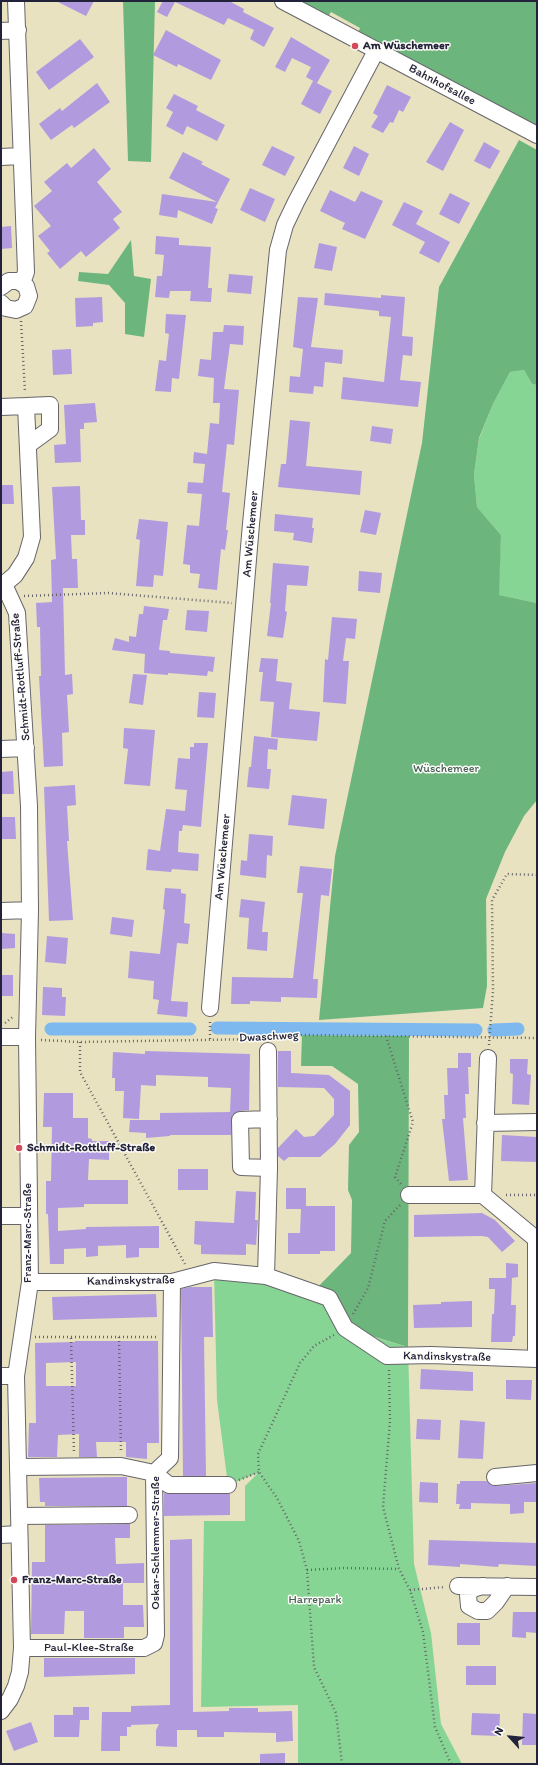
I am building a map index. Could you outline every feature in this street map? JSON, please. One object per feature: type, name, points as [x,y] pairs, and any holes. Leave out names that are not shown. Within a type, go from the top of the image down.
[{"type":"street","points":[[16,1],[26,272],[22,283]]},
{"type":"street","name":"Bahnhofsallee","points":[[283,1],[537,135]]},
{"type":"street","points":[[1,31],[18,30]]},
{"type":"street","name":"Am Wüschemeer","points":[[210,1008],[245,604],[278,250],[285,226],[296,202],[376,51]]},
{"type":"street","points":[[1,157],[21,156]]},
{"type":"street","points":[[1,303],[10,310],[21,309],[25,306],[29,296],[28,291],[22,283],[13,280],[2,284]]},
{"type":"street","points":[[1,406],[50,405],[50,429],[28,445]]},
{"type":"street","points":[[5,588],[26,558],[32,537],[26,406]]},
{"type":"street","name":"Schmidt-Rottluff-Straße","points":[[5,588],[17,613],[29,806],[30,910],[27,1037]]},
{"type":"street","name":"Schmidt-Rottluff-Straße","points":[[1,749],[26,748]]},
{"type":"street","points":[[1,911],[30,910]]},
{"type":"street","points":[[1,1037],[27,1037]]},
{"type":"street","name":"Franz-Marc-Straße","points":[[1,1712],[10,1699],[16,1686],[20,1672],[22,1648],[19,1467],[9,1376],[21,1337],[30,1282],[27,1037]]},
{"type":"street","points":[[266,1043],[269,1119],[266,1276]]},
{"type":"street","points":[[482,1195],[488,1058]]},
{"type":"street","points":[[269,1119],[240,1120],[241,1167],[269,1168]]},
{"type":"street","points":[[485,1123],[537,1122]]},
{"type":"street","points":[[409,1195],[482,1195],[537,1239],[536,1359]]},
{"type":"street","points":[[1,1216],[28,1216]]},
{"type":"street","name":"Kandinskystraße","points":[[30,1282],[172,1282],[214,1272],[266,1276],[330,1298],[345,1328],[387,1356],[432,1355],[536,1359]]},
{"type":"street","name":"Oskar-Schlemmer-Straße","points":[[154,1643],[156,1636],[154,1473],[170,1458],[172,1282]]},
{"type":"street","points":[[19,1467],[121,1466],[154,1473],[169,1485],[228,1485]]},
{"type":"street","points":[[495,1477],[537,1473]]},
{"type":"street","points":[[19,1516],[129,1515]]},
{"type":"street","points":[[1,1535],[19,1534]]},
{"type":"street","points":[[458,1586],[537,1586]]},
{"type":"street","points":[[483,1586],[472,1590],[468,1595],[469,1606],[478,1611],[487,1611],[496,1602],[507,1586]]},
{"type":"street","name":"Paul-Klee-Straße","points":[[22,1648],[144,1648],[154,1643]]},
{"type":"path","points":[[21,309],[26,406]]},
{"type":"path","points":[[5,588],[33,595],[108,593],[245,604]]},
{"type":"path","points":[[488,1058],[493,990],[492,900],[508,874],[537,875]]},
{"type":"path","points":[[210,1008],[210,1039]]},
{"type":"path","name":"Dwaschweg","points":[[27,1037],[43,1041],[80,1042],[210,1039],[266,1043],[302,1035],[537,1038]]},
{"type":"path","points":[[342,1764],[336,1713],[314,1667],[307,1570],[298,1541],[280,1504],[259,1472],[258,1454],[300,1363],[314,1346],[345,1328],[368,1288],[385,1221],[409,1195],[395,1177],[413,1122],[386,1036]]},
{"type":"path","points":[[80,1042],[80,1072],[192,1277]]},
{"type":"path","points":[[482,1195],[537,1195]]},
{"type":"path","points":[[21,1337],[172,1338]]},
{"type":"path","points":[[119,1337],[121,1466]]},
{"type":"path","points":[[71,1338],[74,1466]]},
{"type":"path","points":[[387,1356],[390,1379],[390,1421],[383,1507],[399,1569],[410,1590],[423,1632],[435,1727],[451,1764]]},
{"type":"path","points":[[228,1485],[259,1472]]},
{"type":"path","points":[[307,1570],[345,1568],[399,1569]]},
{"type":"path","points":[[410,1590],[458,1586]]},
{"type":"green space","points":[[123,1],[155,1],[151,162],[128,161]]},
{"type":"green space","points":[[299,1],[537,1],[537,128],[358,33],[360,28],[331,12],[328,17]]},
{"type":"green space","name":"Wüschemeer","points":[[519,140],[537,150],[537,385],[532,384],[524,370],[510,372],[493,404],[479,438],[474,475],[477,507],[501,535],[499,595],[537,603],[537,800],[524,816],[505,852],[486,899],[487,986],[483,1008],[319,1020],[335,856],[422,443],[439,287]]},
{"type":"green space","points":[[131,240],[134,276],[151,279],[144,337],[125,334],[125,303],[109,285],[78,281],[79,272],[108,274]]},
{"type":"green space","points":[[524,370],[532,384],[537,385],[537,603],[498,595],[501,535],[477,507],[474,475],[479,439],[493,404],[510,372]]},
{"type":"green space","points":[[302,1035],[409,1036],[408,1347],[345,1328],[313,1292],[351,1253],[352,1200],[348,1190],[349,1145],[359,1132],[358,1084],[332,1066],[301,1066]]},
{"type":"green space","name":"Harrepark","points":[[214,1271],[329,1298],[345,1329],[408,1347],[414,1564],[431,1633],[441,1724],[462,1764],[298,1764],[298,1705],[201,1707],[204,1521],[245,1521],[245,1486],[258,1473],[228,1485],[217,1400]]},
{"type":"building","points":[[56,1],[94,1],[86,16]]},
{"type":"building","points":[[163,1],[229,1],[244,9],[243,12],[274,28],[264,47],[250,39],[254,30],[228,18],[224,25],[175,2],[167,17],[157,12]]},
{"type":"building","points":[[166,30],[221,60],[211,80],[178,64],[177,67],[153,55]]},
{"type":"building","points":[[291,37],[330,60],[317,83],[306,77],[311,67],[292,58],[285,72],[275,67]]},
{"type":"building","points":[[80,39],[94,57],[49,90],[36,72]]},
{"type":"building","points":[[313,81],[332,91],[320,114],[301,104]]},
{"type":"building","points":[[97,83],[110,102],[74,128],[72,125],[51,140],[39,124],[60,108],[62,111]]},
{"type":"building","points":[[387,85],[411,97],[403,112],[399,110],[393,123],[390,122],[383,133],[371,127],[378,116],[373,113]]},
{"type":"building","points":[[174,94],[198,106],[196,110],[225,125],[217,141],[187,126],[183,135],[166,126],[173,112],[166,108]]},
{"type":"building","points":[[450,122],[464,130],[443,171],[426,162]]},
{"type":"building","points":[[484,142],[500,151],[490,169],[474,161]]},
{"type":"building","points":[[272,146],[295,157],[285,176],[262,165]]},
{"type":"building","points":[[354,146],[369,154],[359,176],[343,168]]},
{"type":"building","points":[[94,148],[111,169],[97,182],[122,212],[113,219],[120,228],[86,257],[81,251],[60,269],[47,253],[50,251],[38,236],[51,226],[34,206],[52,191],[44,182],[67,163],[71,168]]},
{"type":"building","points":[[183,152],[203,162],[201,164],[230,179],[215,208],[218,209],[212,224],[178,210],[177,218],[159,215],[162,194],[217,202],[169,178]]},
{"type":"building","points":[[250,188],[275,199],[265,222],[240,210]]},
{"type":"building","points":[[330,190],[355,202],[361,191],[383,201],[365,239],[342,229],[345,223],[320,211]]},
{"type":"building","points":[[450,193],[470,203],[459,224],[439,214]]},
{"type":"building","points":[[404,202],[423,211],[416,224],[450,242],[439,263],[419,253],[425,242],[392,225]]},
{"type":"building","points":[[11,226],[12,248],[1,249],[1,227]]},
{"type":"building","points":[[156,236],[179,238],[179,245],[211,247],[208,288],[212,288],[211,302],[190,301],[191,291],[170,291],[169,298],[155,297],[157,276],[162,276],[164,255],[155,254]]},
{"type":"building","points":[[319,243],[337,247],[332,271],[314,268]]},
{"type":"building","points":[[229,274],[253,276],[251,294],[227,292]]},
{"type":"building","points":[[325,293],[381,298],[381,295],[405,297],[402,336],[413,337],[412,356],[403,355],[400,380],[421,382],[418,407],[341,399],[343,377],[384,382],[391,317],[379,316],[379,311],[324,305]]},
{"type":"building","points":[[102,297],[103,322],[93,323],[93,326],[76,327],[75,298]]},
{"type":"building","points":[[298,297],[318,298],[311,347],[343,350],[342,364],[325,362],[323,387],[314,386],[313,394],[289,392],[290,376],[300,377],[303,349],[293,347]]},
{"type":"building","points":[[166,314],[186,315],[179,379],[172,378],[171,392],[155,391],[159,360],[166,361],[169,334],[165,333]]},
{"type":"building","points":[[224,325],[244,326],[243,345],[230,344],[224,389],[239,390],[234,445],[227,444],[222,492],[230,493],[226,530],[228,530],[225,550],[221,549],[217,590],[198,588],[200,574],[190,573],[190,565],[183,564],[187,525],[199,526],[202,494],[187,493],[188,482],[203,483],[205,464],[193,463],[194,452],[207,454],[210,423],[219,424],[220,403],[213,403],[214,378],[198,376],[200,359],[211,360],[213,332],[223,332]]},
{"type":"building","points":[[71,349],[72,374],[53,375],[52,350]]},
{"type":"building","points":[[95,403],[97,422],[84,423],[84,429],[80,429],[81,462],[55,463],[54,445],[66,444],[64,405]]},
{"type":"building","points":[[290,420],[310,422],[306,466],[362,471],[360,495],[278,487],[281,464],[286,464]]},
{"type":"building","points":[[372,426],[393,429],[391,444],[370,441]]},
{"type":"building","points":[[1,485],[13,485],[14,504],[1,504]]},
{"type":"building","points":[[80,486],[81,520],[85,520],[85,535],[71,535],[72,559],[77,559],[78,588],[63,588],[65,675],[72,674],[73,694],[67,695],[69,732],[62,733],[63,766],[44,767],[39,676],[41,676],[40,627],[37,627],[36,603],[52,602],[51,560],[56,559],[52,487]]},
{"type":"building","points":[[365,510],[381,513],[376,535],[360,532]]},
{"type":"building","points":[[275,514],[313,518],[312,528],[314,528],[312,543],[293,540],[294,533],[274,531]]},
{"type":"building","points":[[139,519],[168,522],[163,576],[154,575],[153,587],[136,586],[140,540],[136,539]]},
{"type":"building","points":[[273,563],[309,566],[307,586],[287,585],[285,611],[287,612],[283,638],[267,636],[271,603]]},
{"type":"building","points":[[359,571],[382,573],[380,593],[358,591]]},
{"type":"building","points":[[144,606],[169,609],[167,620],[163,620],[159,650],[170,651],[170,653],[215,657],[213,672],[208,671],[207,676],[144,673],[145,654],[112,650],[115,638],[129,642],[129,636],[136,637],[139,614],[143,614]]},
{"type":"building","points":[[187,610],[209,611],[207,632],[185,630]]},
{"type":"building","points":[[332,617],[357,619],[355,639],[346,638],[343,661],[349,661],[346,704],[323,702],[325,659],[328,660]]},
{"type":"building","points":[[261,658],[278,659],[276,681],[292,683],[289,709],[320,712],[317,741],[271,737],[274,702],[260,701],[263,672],[259,672]]},
{"type":"building","points":[[133,674],[147,675],[143,705],[129,703]]},
{"type":"building","points":[[199,692],[216,693],[214,718],[197,717]]},
{"type":"building","points":[[124,728],[155,730],[150,786],[124,784],[128,749],[123,748]]},
{"type":"building","points":[[254,736],[278,739],[277,750],[268,749],[267,769],[271,769],[269,789],[247,787],[249,767],[251,767]]},
{"type":"building","points":[[194,743],[208,743],[201,827],[183,825],[182,831],[179,831],[178,852],[199,854],[198,871],[172,869],[171,872],[146,870],[148,849],[160,851],[166,809],[185,811],[187,790],[175,789],[178,758],[190,759],[190,747],[194,747]]},
{"type":"building","points":[[13,771],[14,794],[1,794],[1,772]]},
{"type":"building","points":[[75,785],[76,805],[67,806],[69,841],[67,841],[73,920],[49,921],[44,787]]},
{"type":"building","points":[[292,795],[327,799],[324,829],[288,825]]},
{"type":"building","points":[[1,817],[15,817],[16,839],[1,839]]},
{"type":"building","points":[[249,834],[273,836],[272,856],[267,855],[266,878],[240,875],[241,860],[247,861]]},
{"type":"building","points":[[300,866],[332,869],[329,896],[321,895],[313,979],[318,979],[317,998],[281,997],[281,1002],[250,1001],[250,1004],[231,1004],[232,977],[293,978],[303,893],[297,893]]},
{"type":"building","points":[[165,888],[181,889],[181,893],[186,894],[184,923],[190,924],[188,944],[177,943],[171,1001],[188,1002],[187,1017],[157,1014],[159,1000],[153,999],[154,981],[128,978],[130,951],[160,954],[165,910],[163,909]]},
{"type":"building","points":[[241,899],[265,902],[262,932],[268,932],[267,951],[247,949],[249,918],[239,917]]},
{"type":"building","points":[[112,917],[134,920],[132,937],[110,934]]},
{"type":"building","points":[[1,933],[15,934],[15,948],[1,949]]},
{"type":"building","points":[[47,936],[68,938],[66,964],[45,962]]},
{"type":"building","points":[[1,975],[13,975],[13,996],[1,996]]},
{"type":"building","points":[[43,987],[62,988],[62,997],[66,997],[65,1016],[42,1015]]},
{"type":"building","points":[[145,1051],[250,1054],[249,1110],[239,1111],[232,1115],[231,1135],[170,1135],[146,1138],[146,1133],[129,1132],[130,1120],[160,1120],[160,1113],[230,1112],[231,1088],[208,1087],[208,1077],[156,1075],[156,1086],[141,1085],[139,1119],[123,1118],[124,1091],[115,1091],[115,1078],[112,1078],[113,1052],[145,1054]]},
{"type":"building","points":[[278,1051],[291,1051],[291,1073],[329,1075],[350,1091],[350,1125],[335,1144],[320,1157],[289,1157],[284,1161],[278,1156],[278,1148],[296,1129],[304,1137],[314,1136],[334,1115],[334,1099],[324,1088],[278,1087]]},
{"type":"building","points":[[458,1053],[471,1053],[471,1067],[468,1067],[469,1094],[465,1094],[466,1118],[463,1118],[468,1180],[449,1181],[442,1119],[445,1119],[444,1095],[448,1095],[447,1068],[458,1068]]},
{"type":"building","points":[[510,1059],[528,1059],[527,1074],[531,1075],[529,1105],[512,1104],[513,1074],[510,1073]]},
{"type":"building","points":[[44,1093],[73,1093],[73,1118],[88,1118],[88,1138],[92,1139],[92,1141],[109,1141],[109,1160],[89,1159],[88,1180],[128,1180],[128,1204],[84,1204],[84,1207],[58,1208],[58,1231],[86,1229],[86,1227],[159,1226],[159,1248],[139,1248],[139,1257],[126,1258],[126,1245],[98,1246],[98,1256],[86,1257],[86,1248],[64,1249],[64,1264],[50,1264],[48,1214],[46,1214],[46,1181],[51,1181],[52,1127],[43,1127]]},
{"type":"building","points":[[502,1135],[537,1137],[537,1162],[501,1161]]},
{"type":"building","points":[[178,1169],[208,1169],[208,1190],[178,1190]]},
{"type":"building","points":[[286,1188],[306,1188],[306,1206],[335,1206],[335,1251],[320,1251],[320,1254],[288,1254],[288,1233],[300,1233],[301,1209],[286,1209]]},
{"type":"building","points":[[236,1191],[256,1192],[255,1220],[258,1220],[256,1245],[246,1244],[246,1255],[201,1254],[201,1245],[194,1244],[195,1221],[234,1223]]},
{"type":"building","points":[[482,1213],[495,1220],[515,1241],[502,1252],[488,1237],[414,1237],[414,1215]]},
{"type":"building","points":[[506,1263],[518,1264],[518,1277],[512,1278],[511,1305],[516,1305],[515,1336],[513,1336],[512,1342],[491,1342],[495,1289],[489,1289],[489,1278],[506,1278]]},
{"type":"building","points":[[190,1287],[212,1287],[213,1337],[204,1337],[206,1476],[183,1476],[181,1289]]},
{"type":"building","points":[[156,1294],[157,1317],[53,1320],[52,1297]]},
{"type":"building","points":[[472,1301],[472,1327],[414,1328],[413,1305]]},
{"type":"building","points":[[158,1341],[159,1443],[147,1443],[147,1459],[126,1457],[126,1442],[96,1442],[97,1457],[79,1457],[79,1434],[58,1435],[57,1457],[28,1457],[29,1423],[36,1423],[35,1343]],"holes":[[[76,1362],[76,1386],[46,1386],[46,1363]]]},
{"type":"building","points":[[421,1369],[473,1372],[473,1391],[420,1389]]},
{"type":"building","points":[[506,1380],[532,1380],[531,1400],[506,1399]]},
{"type":"building","points":[[417,1419],[441,1420],[440,1440],[416,1439]]},
{"type":"building","points":[[460,1420],[485,1422],[483,1459],[458,1458]]},
{"type":"building","points":[[127,1477],[127,1506],[45,1506],[45,1502],[40,1502],[39,1478]]},
{"type":"building","points":[[460,1481],[487,1481],[491,1485],[496,1486],[537,1483],[537,1502],[524,1502],[524,1513],[510,1514],[510,1504],[471,1503],[471,1509],[459,1509],[460,1504],[456,1504],[457,1484],[460,1484]]},
{"type":"building","points":[[420,1482],[438,1483],[438,1503],[419,1502]]},
{"type":"building","points":[[164,1493],[230,1494],[230,1515],[164,1516]]},
{"type":"building","points":[[130,1524],[130,1538],[115,1538],[116,1564],[144,1563],[144,1583],[123,1583],[123,1605],[143,1605],[144,1627],[124,1627],[124,1638],[84,1638],[84,1611],[65,1611],[64,1634],[31,1634],[32,1562],[45,1562],[45,1525]]},
{"type":"building","points":[[192,1539],[193,1712],[229,1711],[229,1708],[258,1708],[258,1712],[292,1711],[293,1741],[276,1742],[276,1733],[224,1732],[224,1737],[197,1737],[197,1730],[177,1730],[177,1747],[156,1746],[156,1730],[159,1724],[131,1725],[131,1727],[127,1727],[127,1736],[120,1736],[120,1751],[101,1751],[102,1712],[131,1712],[131,1706],[170,1705],[170,1540]]},
{"type":"building","points":[[429,1540],[537,1543],[537,1566],[499,1564],[498,1567],[460,1564],[460,1567],[428,1565]]},
{"type":"building","points":[[513,1612],[537,1612],[537,1633],[526,1632],[526,1638],[512,1637]]},
{"type":"building","points":[[457,1623],[480,1623],[480,1645],[457,1645]]},
{"type":"building","points":[[44,1658],[135,1658],[135,1674],[44,1677]]},
{"type":"building","points":[[466,1666],[496,1666],[496,1685],[466,1685]]},
{"type":"building","points":[[73,1707],[89,1707],[89,1720],[80,1720],[79,1737],[54,1737],[54,1715],[73,1715]]},
{"type":"building","points":[[472,1713],[500,1714],[499,1736],[471,1735]]},
{"type":"building","points":[[523,1713],[537,1714],[537,1745],[522,1745]]},
{"type":"building","points":[[31,1722],[38,1742],[14,1751],[6,1731]]},
{"type":"building","points":[[285,1753],[285,1764],[260,1764],[260,1754]]},
{"type":"waterway","points":[[217,1028],[476,1030]]},
{"type":"waterway","points":[[51,1029],[190,1029]]},
{"type":"waterway","points":[[494,1030],[518,1029]]},
{"type":"place","name":"Am Wüschemeer","points":[[355,46]]},
{"type":"place","name":"Schmidt-Rottluff-Straße","points":[[19,1148]]},
{"type":"place","name":"Franz-Marc-Straße","points":[[14,1580]]}]
